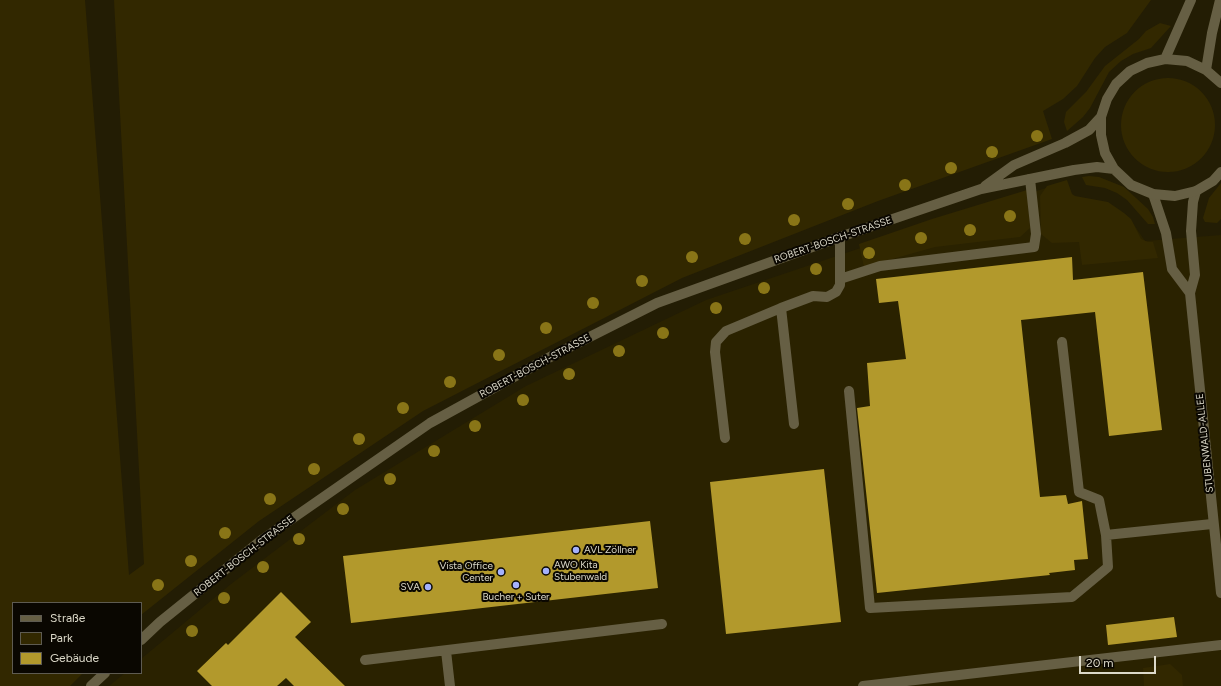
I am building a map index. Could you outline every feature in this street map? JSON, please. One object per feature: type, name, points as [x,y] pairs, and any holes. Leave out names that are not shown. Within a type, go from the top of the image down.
[{"type":"street","points":[[1165,59],[1191,0]]},
{"type":"street","points":[[1206,70],[1212,33],[1220,0]]},
{"type":"street","name":"ROBERT-BOSCH-STRASSE","points":[[1221,83],[1206,70],[1187,61],[1165,59],[1147,63],[1130,71],[1116,84],[1107,99],[1101,117],[1101,135],[1104,147],[1114,169],[1131,185],[1153,194],[1174,196],[1196,191],[1213,181],[1221,172]]},
{"type":"street","name":"ROBERT-BOSCH-STRASSE","points":[[981,189],[1014,165],[1065,143],[1089,130],[1101,117]]},
{"type":"street","name":"ROBERT-BOSCH-STRASSE","points":[[142,639],[160,622],[263,539],[430,423],[552,356],[657,303],[840,237],[981,189],[1097,167],[1114,169]]},
{"type":"street","points":[[840,279],[880,266],[1034,247],[1036,234],[1030,179]]},
{"type":"street","name":"STUBENWALD-ALLEE","points":[[1196,191],[1193,202],[1191,231],[1195,275],[1190,293],[1212,524],[1221,593]]},
{"type":"street","points":[[1153,194],[1166,233],[1172,269],[1190,293]]},
{"type":"street","points":[[725,438],[715,352],[716,342],[726,331],[781,308],[813,296],[827,297],[836,292],[840,285],[840,237]]},
{"type":"street","points":[[781,308],[794,424]]},
{"type":"street","points":[[849,391],[870,608],[1072,597],[1108,567],[1106,535],[1099,500],[1079,492],[1062,342]]},
{"type":"street","points":[[1106,535],[1212,524]]},
{"type":"street","points":[[365,660],[662,624]]},
{"type":"street","points":[[864,686],[1221,645]]},
{"type":"street","points":[[446,651],[450,686]]},
{"type":"street","points":[[91,686],[104,674]]},
{"type":"shaded area","points":[[1046,188],[1130,219],[1145,241],[1221,235],[1221,686],[109,686],[124,674],[142,674],[142,658],[231,584],[355,490],[526,386],[706,300],[920,228]]},
{"type":"green space","points":[[0,0],[85,0],[129,575],[144,564],[114,0],[1151,0],[1127,33],[1105,47],[1095,58],[1077,86],[1063,99],[1043,111],[1052,139],[878,201],[682,278],[423,411],[259,521],[142,614],[142,602],[12,602],[12,674],[82,674],[70,686],[0,686]]},
{"type":"green space","points":[[1160,23],[1171,26],[1151,48],[1133,54],[1121,61],[1109,72],[1090,108],[1083,117],[1067,131],[1064,122],[1066,112],[1086,92],[1105,66],[1139,39],[1146,31]]},
{"type":"green space","points":[[1168,78],[1186,82],[1201,92],[1211,107],[1215,125],[1211,143],[1201,158],[1186,168],[1168,172],[1150,168],[1135,158],[1125,143],[1121,125],[1125,107],[1135,92],[1150,82]]},
{"type":"green space","points":[[1082,177],[1099,177],[1124,187],[1148,209],[1155,224],[1148,224],[1127,200],[1117,193],[1105,188],[1086,185]]},
{"type":"green space","points":[[1067,180],[1072,194],[1075,196],[1108,202],[1131,219],[1141,239],[1148,242],[1153,242],[1158,258],[1082,265],[1079,242],[1052,243],[1041,234],[1040,196],[1047,186]]},
{"type":"green space","points":[[1221,183],[1221,219],[1217,223],[1205,222],[1203,218],[1209,198]]},
{"type":"green space","points":[[1027,190],[1030,228],[1020,237],[935,247],[864,267],[859,244],[932,219]]},
{"type":"green space","points":[[1170,664],[1182,675],[1183,686],[1144,686],[1143,668]]},
{"type":"building","points":[[1072,257],[1073,280],[1143,272],[1162,430],[1109,436],[1095,312],[1021,320],[1040,497],[1066,495],[1068,504],[1082,501],[1088,559],[1074,560],[1075,570],[1049,573],[1050,575],[877,593],[857,408],[870,406],[867,363],[906,359],[898,301],[879,303],[876,279]]},
{"type":"building","points":[[824,469],[841,622],[726,634],[710,482]]},
{"type":"building","name":"Vista Office Center","points":[[650,521],[658,588],[351,623],[343,556]]},
{"type":"building","points":[[281,592],[311,622],[295,637],[345,686],[294,686],[286,678],[277,686],[212,686],[197,671],[226,643],[228,645]]},
{"type":"building","points":[[1174,617],[1177,637],[1108,645],[1106,625]]},
{"type":"place","name":"AVL Zöllner","points":[[576,550]]},
{"type":"place","name":"AWO Kita Stubenwald","points":[[546,571]]},
{"type":"place","name":"Vista Office Center","points":[[501,572]]},
{"type":"place","name":"Bucher + Suter","points":[[516,585]]},
{"type":"place","name":"SVA","points":[[428,587]]}]
